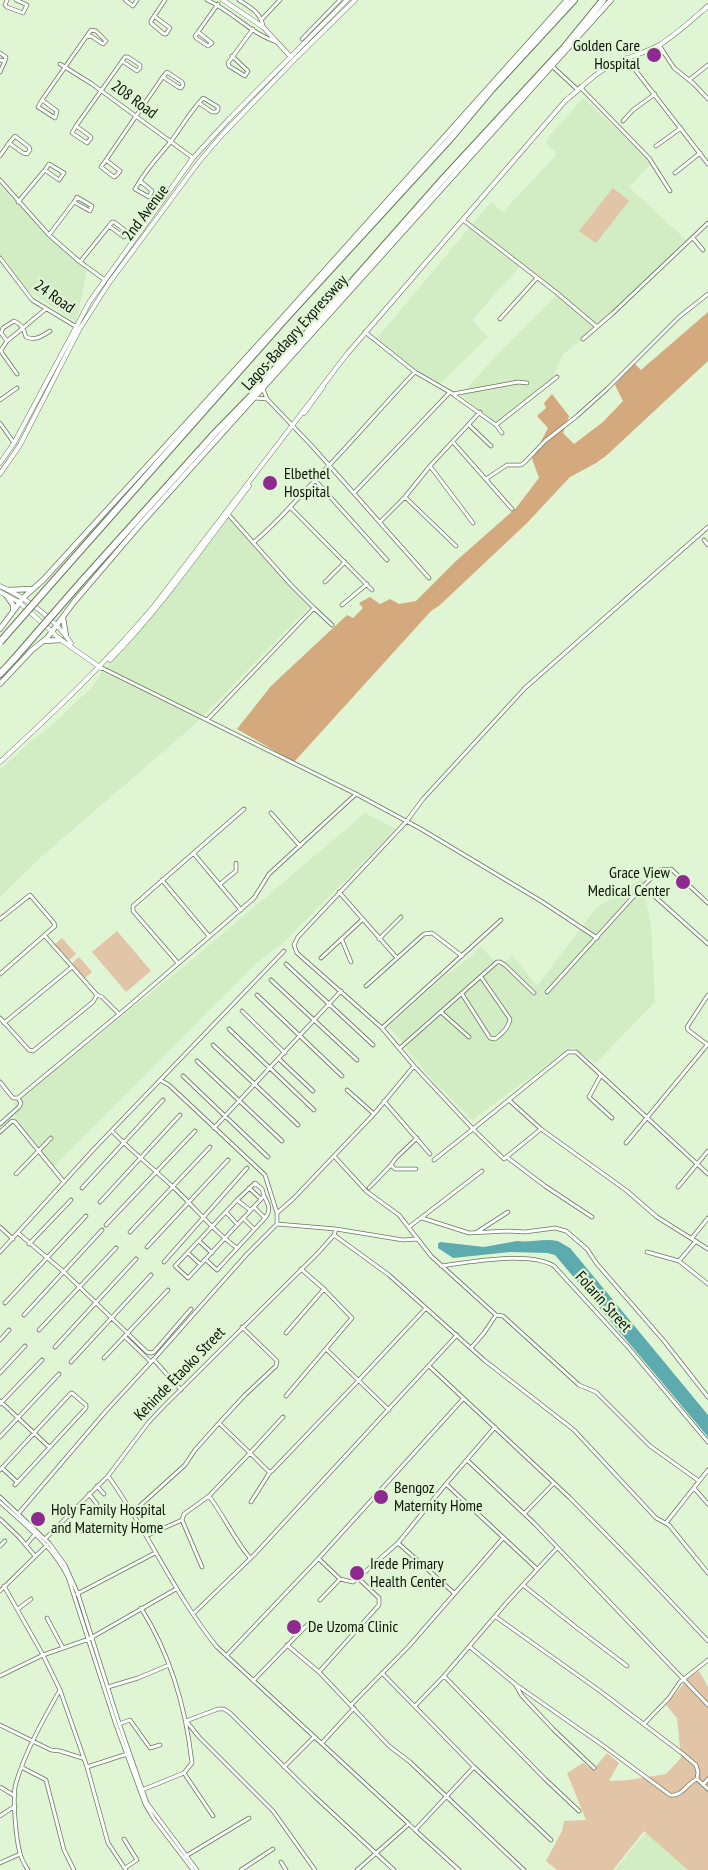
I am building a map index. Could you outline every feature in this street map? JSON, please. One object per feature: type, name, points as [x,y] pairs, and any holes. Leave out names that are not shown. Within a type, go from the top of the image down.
[{"type":"highway","name":"Lagos-Badagry Expressway","points":[[0,642],[286,318],[574,0]]},
{"type":"highway","name":"Lagos-Badagry Expressway","points":[[0,674],[443,179],[564,48],[603,0]]},
{"type":"main road","name":"Lagos-Badagry Expressway","points":[[0,629],[21,600],[43,579],[270,331],[567,0]]},
{"type":"main road","name":"Lagos-Badagry Expressway","points":[[0,684],[32,650],[44,641],[139,526],[611,0]]},
{"type":"main road","points":[[13,610],[7,592],[31,589]]},
{"type":"main road","points":[[44,641],[64,638],[63,618]]},
{"type":"street","points":[[7,0],[6,6],[21,13],[24,12],[29,0]]},
{"type":"street","points":[[16,0],[27,5]]},
{"type":"street","points":[[124,0],[133,6],[137,0]]},
{"type":"street","points":[[154,16],[170,28],[166,34],[151,24],[154,16],[165,0]]},
{"type":"street","points":[[207,0],[218,4],[264,37],[278,42]]},
{"type":"street","points":[[223,0],[263,27],[294,60]]},
{"type":"street","points":[[239,0],[253,9],[262,19],[263,27]]},
{"type":"street","points":[[262,19],[280,0]]},
{"type":"street","points":[[302,39],[340,0]]},
{"type":"street","name":"2nd Avenue","points":[[0,463],[14,443],[75,326],[193,158],[221,126],[346,0]]},
{"type":"street","name":"2nd Avenue","points":[[0,474],[20,445],[107,281],[221,136],[355,0]]},
{"type":"street","points":[[560,0],[560,8]]},
{"type":"street","points":[[198,32],[212,42],[210,45],[203,44],[195,36],[218,4]]},
{"type":"street","points":[[0,764],[101,668],[154,606],[365,332],[566,100],[598,73],[626,58],[659,45],[708,6]]},
{"type":"street","points":[[232,56],[248,71],[245,76],[228,66],[228,63],[232,56],[253,29]]},
{"type":"street","points":[[42,100],[57,111],[55,118],[38,107],[42,100],[65,67],[87,37],[93,30],[106,40],[103,44],[91,36],[87,37]]},
{"type":"street","points":[[659,45],[674,68],[708,99]]},
{"type":"street","points":[[0,53],[5,56],[0,72]]},
{"type":"street","points":[[76,126],[90,136],[87,143],[72,133],[76,126],[122,61],[126,57],[141,67],[137,71],[122,61]]},
{"type":"street","points":[[626,58],[708,164]]},
{"type":"street","points":[[0,60],[5,61]]},
{"type":"street","name":"208 Road","points":[[60,64],[193,158]]},
{"type":"street","points":[[689,80],[708,65]]},
{"type":"street","points":[[553,67],[650,158],[670,191]]},
{"type":"street","points":[[106,160],[120,171],[115,177],[101,167],[163,77],[167,72],[183,85],[178,87],[163,77]]},
{"type":"street","points":[[623,121],[633,110],[655,94]]},
{"type":"street","points":[[140,182],[152,191],[148,197],[135,189],[152,162],[199,103],[204,98],[218,107],[218,110],[212,112],[199,103]]},
{"type":"street","points":[[656,146],[681,128]]},
{"type":"street","points":[[0,156],[9,143],[15,136],[30,150],[25,155],[9,143]]},
{"type":"street","points":[[675,173],[700,153]]},
{"type":"street","points":[[18,202],[50,164],[64,174],[58,180],[45,170]]},
{"type":"street","points":[[0,180],[49,235],[80,262],[107,281]]},
{"type":"street","points":[[49,235],[74,202],[79,197],[92,207],[88,211],[74,202]]},
{"type":"street","points":[[463,220],[597,327]]},
{"type":"street","points":[[80,262],[110,226],[114,222],[128,233],[123,237],[110,226]]},
{"type":"street","points":[[583,339],[708,223]]},
{"type":"street","points":[[693,238],[703,250]]},
{"type":"street","name":"24 Road","points":[[0,258],[26,295],[75,326]]},
{"type":"street","points":[[500,319],[537,278]]},
{"type":"street","points":[[486,479],[507,465],[520,465],[525,462],[545,441],[607,388],[679,317],[708,294]]},
{"type":"street","points":[[17,374],[1,350],[7,341],[46,309]]},
{"type":"street","points":[[7,341],[1,333],[3,328],[14,321],[20,324],[27,337],[33,339],[50,331]]},
{"type":"street","points":[[365,332],[415,372],[480,412],[496,425],[501,433]]},
{"type":"street","points":[[254,542],[270,529],[330,466],[415,372]]},
{"type":"street","points":[[496,425],[557,377]]},
{"type":"street","points":[[354,493],[451,393],[518,382],[527,383]]},
{"type":"street","points":[[0,400],[17,388]]},
{"type":"street","points":[[263,389],[267,399],[429,578]]},
{"type":"street","points":[[255,398],[267,399]]},
{"type":"street","points":[[380,522],[480,412]]},
{"type":"street","points":[[0,423],[14,443]]},
{"type":"street","points":[[469,425],[491,446]]},
{"type":"street","points":[[453,442],[512,509]]},
{"type":"street","points":[[430,466],[473,523]]},
{"type":"street","points":[[315,480],[387,560]]},
{"type":"street","points":[[405,497],[456,546]]},
{"type":"street","points":[[291,507],[372,590]]},
{"type":"street","points":[[227,513],[291,585],[332,625]]},
{"type":"street","points":[[591,1217],[508,1158],[502,1158],[414,1066],[382,1028],[297,953],[294,945],[298,937],[525,688],[708,527]]},
{"type":"street","points":[[704,540],[708,545]]},
{"type":"street","points":[[325,582],[345,562]]},
{"type":"street","points":[[342,605],[367,584]]},
{"type":"street","points":[[0,586],[57,626],[64,638]]},
{"type":"street","points":[[0,592],[7,592]]},
{"type":"street","points":[[21,600],[52,632],[64,638],[101,668],[356,794],[525,891],[597,938]]},
{"type":"street","points":[[207,720],[314,608]]},
{"type":"street","points":[[0,1082],[13,1098],[18,1098],[241,910],[258,894],[269,874],[356,794]]},
{"type":"street","points":[[178,963],[132,909],[133,906],[244,809]]},
{"type":"street","points":[[271,813],[300,846]]},
{"type":"street","points":[[193,853],[241,910]]},
{"type":"street","points":[[220,884],[236,871],[236,863]]},
{"type":"street","points":[[547,992],[660,870],[671,869],[708,903]]},
{"type":"street","points":[[162,880],[209,936]]},
{"type":"street","points":[[643,886],[708,944]]},
{"type":"street","points":[[339,892],[397,958]]},
{"type":"street","points":[[0,919],[30,896],[55,924],[45,936],[0,974]]},
{"type":"street","points":[[379,939],[401,917]]},
{"type":"street","points":[[321,958],[362,920]]},
{"type":"street","points":[[382,1028],[501,920]]},
{"type":"street","points":[[366,986],[424,934],[432,933],[462,956]]},
{"type":"street","points":[[45,936],[97,995],[119,1014]]},
{"type":"street","points":[[342,940],[351,963]]},
{"type":"street","points":[[0,1252],[284,951]]},
{"type":"street","points":[[400,1048],[497,962],[500,962],[534,993]]},
{"type":"street","points":[[286,964],[373,1045]]},
{"type":"street","points":[[4,1023],[72,967]]},
{"type":"street","points":[[462,994],[490,1038],[495,1039],[499,1036],[509,1025],[510,1019],[481,977]]},
{"type":"street","points":[[271,980],[357,1060]]},
{"type":"street","points":[[214,1128],[341,991]]},
{"type":"street","points":[[0,1018],[29,1050],[33,1051],[85,1008],[97,995]]},
{"type":"street","points":[[257,995],[342,1076]]},
{"type":"street","points":[[627,1143],[708,1044],[687,1028],[708,995]]},
{"type":"street","points":[[704,1001],[708,1003]]},
{"type":"street","points":[[242,1011],[285,1053]]},
{"type":"street","points":[[441,1012],[469,1037]]},
{"type":"street","points":[[229,1029],[314,1110]]},
{"type":"street","points":[[213,1045],[298,1125]]},
{"type":"street","points":[[434,1160],[568,1052],[576,1053],[708,1174]]},
{"type":"street","points":[[279,1059],[314,1091]]},
{"type":"street","points":[[197,1061],[282,1141]]},
{"type":"street","points":[[277,1214],[374,1114],[414,1066]]},
{"type":"street","points":[[601,1075],[589,1097],[612,1118]]},
{"type":"street","points":[[183,1076],[268,1157]]},
{"type":"street","points":[[18,1514],[106,1411],[247,1254],[277,1224],[277,1214],[265,1175],[169,1085],[160,1080]]},
{"type":"street","points":[[346,1090],[374,1114]]},
{"type":"street","points":[[0,1124],[19,1107],[21,1102],[18,1098]]},
{"type":"street","points":[[82,1188],[164,1100]]},
{"type":"street","points":[[384,1101],[430,1154]]},
{"type":"street","points":[[510,1101],[541,1129],[627,1191],[657,1217],[708,1249]]},
{"type":"street","points":[[100,1202],[180,1115]]},
{"type":"street","points":[[0,1132],[12,1121],[15,1122],[64,1182]]},
{"type":"street","points":[[508,1158],[541,1129]]},
{"type":"street","points":[[112,1131],[139,1159],[172,1186],[224,1239],[237,1248]]},
{"type":"street","points":[[106,1225],[195,1131]]},
{"type":"street","points":[[16,1174],[51,1138]]},
{"type":"street","points":[[369,1188],[417,1138]]},
{"type":"street","points":[[130,1232],[210,1147]]},
{"type":"street","points":[[678,1187],[708,1151]]},
{"type":"street","points":[[334,1156],[366,1191],[393,1210],[441,1266],[496,1315],[503,1316],[579,1385],[596,1392],[650,1446],[699,1481]]},
{"type":"street","points":[[147,1247],[228,1160]]},
{"type":"street","points":[[392,1165],[398,1170],[416,1169]]},
{"type":"street","points":[[164,1262],[247,1168]]},
{"type":"street","points":[[409,1227],[482,1172]]},
{"type":"street","points":[[255,1183],[258,1184],[262,1189],[262,1197],[188,1278],[176,1266],[249,1188],[255,1183]]},
{"type":"street","points":[[206,1260],[217,1270],[268,1215],[270,1209],[262,1197],[249,1188]]},
{"type":"street","points":[[29,1244],[71,1200]]},
{"type":"street","points":[[237,1200],[250,1210]]},
{"type":"street","points":[[253,1207],[265,1218]]},
{"type":"street","points":[[226,1212],[238,1224]]},
{"type":"street","points":[[475,1233],[508,1212]]},
{"type":"street","points":[[5,1303],[86,1216]]},
{"type":"street","points":[[243,1218],[255,1229]]},
{"type":"street","points":[[422,1218],[460,1231],[475,1233],[525,1232],[555,1228],[572,1235],[587,1249],[708,1397]]},
{"type":"street","points":[[679,1261],[708,1218]]},
{"type":"street","points":[[277,1224],[336,1229],[403,1240],[418,1239]]},
{"type":"street","points":[[0,1227],[13,1239]]},
{"type":"street","name":"Kehinde Etaoko Street","points":[[45,1539],[108,1476],[148,1423],[334,1235],[336,1229]]},
{"type":"street","points":[[24,1315],[102,1230]]},
{"type":"street","points":[[18,1233],[64,1272],[147,1352],[154,1352],[191,1309]]},
{"type":"street","points":[[334,1235],[389,1275],[471,1348],[574,1430],[656,1518],[666,1523],[708,1573]]},
{"type":"street","points":[[199,1241],[212,1253]]},
{"type":"street","points":[[39,1330],[116,1248]]},
{"type":"street","points":[[647,1252],[679,1261],[708,1284]]},
{"type":"street","points":[[188,1253],[200,1265]]},
{"type":"street","points":[[55,1347],[135,1259]]},
{"type":"street","name":"Folarin Street","points":[[441,1266],[499,1259],[541,1261],[554,1266],[628,1347],[708,1442]]},
{"type":"street","points":[[286,1396],[352,1318],[301,1269]]},
{"type":"street","points":[[71,1362],[152,1275]]},
{"type":"street","points":[[286,1333],[324,1289]]},
{"type":"street","points":[[104,1358],[168,1290]]},
{"type":"street","points":[[251,1502],[270,1472],[426,1308]]},
{"type":"street","points":[[471,1348],[496,1315]]},
{"type":"street","points":[[132,1512],[185,1465],[219,1423],[277,1363],[242,1327]]},
{"type":"street","points":[[0,1340],[9,1330]]},
{"type":"street","points":[[193,1614],[250,1558],[457,1335]]},
{"type":"street","points":[[124,1337],[181,1390]]},
{"type":"street","points":[[0,1373],[25,1346]]},
{"type":"street","points":[[327,1350],[389,1410]]},
{"type":"street","points":[[42,1360],[0,1402],[49,1447]]},
{"type":"street","points":[[429,1366],[554,1483],[636,1564],[708,1641]]},
{"type":"street","points":[[0,1437],[59,1374]]},
{"type":"street","points":[[72,1393],[86,1405],[86,1408],[49,1447],[16,1484],[1,1469],[72,1393]]},
{"type":"street","points":[[227,1656],[462,1399]]},
{"type":"street","points":[[202,1567],[182,1520],[184,1514],[209,1496],[283,1417]]},
{"type":"street","points":[[219,1423],[270,1472]]},
{"type":"street","points":[[319,1558],[340,1579],[353,1582],[398,1543],[495,1428]]},
{"type":"street","points":[[467,1460],[524,1514],[708,1705]]},
{"type":"street","points":[[666,1523],[708,1470]]},
{"type":"street","points":[[108,1476],[132,1512],[176,1589],[217,1647],[459,1870]]},
{"type":"street","points":[[524,1514],[554,1483]]},
{"type":"street","points":[[446,1484],[537,1569]]},
{"type":"street","points":[[98,1486],[104,1494]]},
{"type":"street","points":[[694,1488],[708,1504]]},
{"type":"street","points":[[89,1494],[97,1504]]},
{"type":"street","points":[[209,1496],[250,1558]]},
{"type":"street","points":[[0,1497],[21,1519]]},
{"type":"street","points":[[0,1502],[47,1545],[62,1566],[77,1595]]},
{"type":"street","points":[[0,1519],[34,1556]]},
{"type":"street","points":[[146,1536],[182,1520]]},
{"type":"street","points":[[36,1533],[45,1539],[65,1565],[77,1595],[144,1804],[195,1870]]},
{"type":"street","points":[[26,1545],[36,1533]]},
{"type":"street","points":[[322,1743],[352,1706],[409,1646],[503,1538]]},
{"type":"street","points":[[0,1546],[5,1541]]},
{"type":"street","points":[[398,1543],[454,1593]]},
{"type":"street","points":[[0,1591],[47,1545]]},
{"type":"street","points":[[415,1706],[557,1548]]},
{"type":"street","points":[[77,1595],[155,1553]]},
{"type":"street","points":[[319,1672],[379,1605],[379,1598],[358,1578]]},
{"type":"street","points":[[320,1600],[340,1579]]},
{"type":"street","points":[[523,1585],[627,1666]]},
{"type":"street","points":[[4,1586],[60,1690],[87,1767],[108,1842],[126,1869],[137,1860],[124,1839]]},
{"type":"street","points":[[0,1676],[43,1655],[90,1638],[176,1589]]},
{"type":"street","points":[[18,1609],[31,1599]]},
{"type":"street","points":[[141,1608],[151,1623],[177,1687],[186,1721],[192,1762],[184,1773],[141,1791]]},
{"type":"street","points":[[495,1617],[692,1761],[697,1768],[697,1779],[708,1789]]},
{"type":"street","points":[[47,1618],[63,1648]]},
{"type":"street","points":[[253,1681],[310,1622]]},
{"type":"street","points":[[287,1645],[319,1672],[389,1746],[410,1762],[524,1870]]},
{"type":"street","points":[[470,1647],[514,1684],[670,1795],[679,1794],[697,1779]]},
{"type":"street","points":[[644,1724],[669,1698],[682,1679],[708,1660]]},
{"type":"street","points":[[106,1688],[169,1665]]},
{"type":"street","points":[[382,1674],[474,1767],[551,1840]]},
{"type":"street","points":[[444,1676],[579,1811]]},
{"type":"street","points":[[514,1684],[522,1696],[553,1729],[594,1768]]},
{"type":"street","points":[[27,1870],[20,1854],[15,1785],[33,1742],[60,1690]]},
{"type":"street","points":[[186,1721],[224,1709],[230,1713],[394,1870]]},
{"type":"street","points":[[118,1724],[130,1719],[150,1748],[160,1745]]},
{"type":"street","points":[[186,1721],[273,1811],[315,1870]]},
{"type":"street","points":[[0,1725],[51,1750],[82,1758]]},
{"type":"street","points":[[284,1767],[314,1737]]},
{"type":"street","points":[[87,1767],[128,1754]]},
{"type":"street","points":[[415,1830],[474,1767]]},
{"type":"street","points":[[22,1768],[46,1780],[64,1850],[74,1870]]},
{"type":"street","points":[[184,1773],[213,1816]]},
{"type":"street","points":[[704,1785],[708,1779]]},
{"type":"street","points":[[0,1787],[15,1796]]},
{"type":"street","points":[[141,1791],[156,1817],[195,1870]]},
{"type":"street","points":[[0,1816],[15,1806]]},
{"type":"street","points":[[186,1856],[249,1818]]},
{"type":"street","points":[[357,1870],[409,1824]]},
{"type":"street","points":[[241,1870],[273,1849]]},
{"type":"street","points":[[0,1863],[20,1854]]},
{"type":"street","points":[[281,1862],[286,1870]]},
{"type":"shaded area","points":[[583,98],[652,163],[629,187],[686,240],[599,327],[563,354],[550,384],[498,426],[459,393],[463,392],[557,294],[520,266],[472,320],[488,337],[440,384],[429,380],[377,338],[491,202],[503,212],[557,154],[546,143],[547,139]]},
{"type":"shaded area","points":[[0,187],[87,271],[76,322],[23,287],[0,254]]},
{"type":"shaded area","points":[[613,188],[629,201],[596,243],[579,231]]},
{"type":"shaded area","points":[[708,312],[708,361],[607,455],[570,477],[527,523],[431,611],[294,762],[237,729],[271,686],[347,615],[353,618],[363,608],[359,603],[370,597],[380,604],[390,599],[399,604],[416,601],[456,561],[516,508],[539,478],[532,459],[548,428],[537,416],[546,408],[544,403],[552,394],[569,416],[563,433],[574,444],[603,422],[623,401],[615,385],[634,363],[641,370]]},
{"type":"shaded area","points":[[231,515],[310,606],[194,725],[40,858],[0,897],[0,770],[93,686],[102,672],[130,643],[188,572]]},
{"type":"shaded area","points":[[365,813],[396,829],[283,943],[254,965],[52,1169],[14,1121],[17,1108],[13,1104],[192,960]]},
{"type":"shaded area","points":[[642,878],[651,927],[655,1002],[596,1063],[572,1047],[472,1120],[427,1074],[389,1026],[446,975],[473,955],[480,946],[500,967],[512,955],[537,986],[595,909]]},
{"type":"shaded area","points":[[117,931],[151,971],[126,992],[92,952]]},
{"type":"shaded area","points":[[62,938],[76,954],[69,960],[55,944]]},
{"type":"shaded area","points":[[79,957],[92,972],[85,978],[72,963]]},
{"type":"shaded area","points":[[699,1671],[708,1687],[708,1870],[688,1870],[644,1831],[613,1870],[557,1870],[546,1861],[562,1831],[564,1821],[586,1820],[567,1773],[583,1763],[593,1770],[607,1753],[619,1763],[609,1781],[666,1774],[681,1758],[677,1718],[666,1705],[690,1676]]},
{"type":"shaded area","points":[[646,1832],[690,1870],[615,1870]]},
{"type":"water","points":[[552,1240],[570,1248],[708,1415],[708,1437],[555,1255],[510,1252],[453,1258],[438,1248],[440,1242],[484,1247],[517,1241]]},
{"type":"place","name":"Golden Care Hospital","points":[[654,55]]},
{"type":"place","name":"Elbethel Hospital","points":[[270,483]]},
{"type":"place","name":"Grace View Medical Center","points":[[683,882]]},
{"type":"place","name":"Bengoz Maternity Home","points":[[381,1497]]},
{"type":"place","name":"Holy Family Hospital and Maternity Home","points":[[38,1519]]},
{"type":"place","name":"Irede Primary Health Center","points":[[357,1573]]},
{"type":"place","name":"De Uzoma Clinic","points":[[294,1627]]}]
